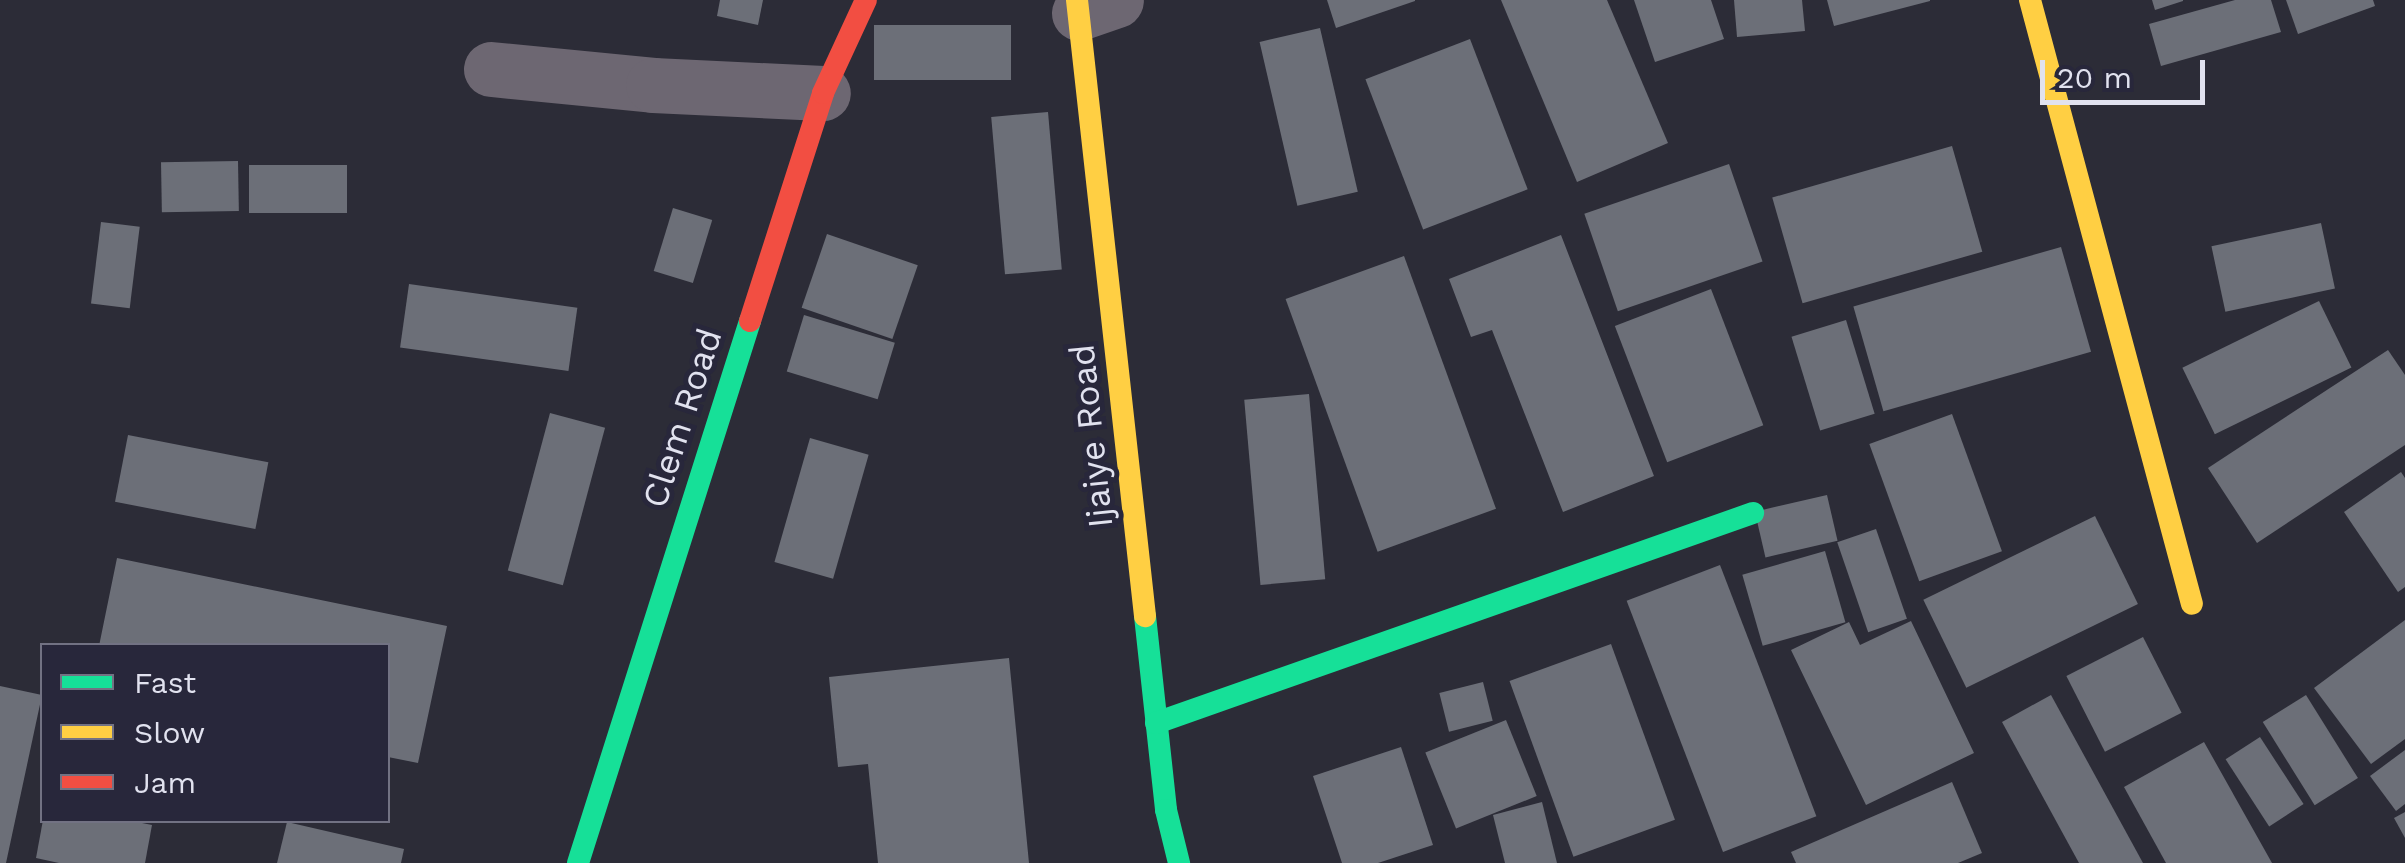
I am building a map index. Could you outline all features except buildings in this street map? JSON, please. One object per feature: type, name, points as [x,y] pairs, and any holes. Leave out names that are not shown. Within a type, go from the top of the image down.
[{"type":"street","name":"Clem Road","points":[[578,863],[823,93],[866,0]]},
{"type":"street","points":[[2030,0],[2192,604]]},
{"type":"street","name":"Ijaiye Road","points":[[1091,4],[1156,723],[1166,810],[1179,863]]},
{"type":"street","points":[[491,69],[653,85],[823,93]]},
{"type":"street","points":[[1156,723],[1753,513]]},
{"type":"traffic: fast","points":[[578,863],[750,321]]},
{"type":"traffic: fast","points":[[1156,723],[1753,513]]},
{"type":"traffic: fast","points":[[1145,616],[1166,810],[1179,863]]},
{"type":"traffic: slow","points":[[1077,0],[1145,616]]},
{"type":"traffic: slow","points":[[2030,0],[2192,604]]},
{"type":"traffic: jam","points":[[750,321],[823,93],[866,0]]}]
